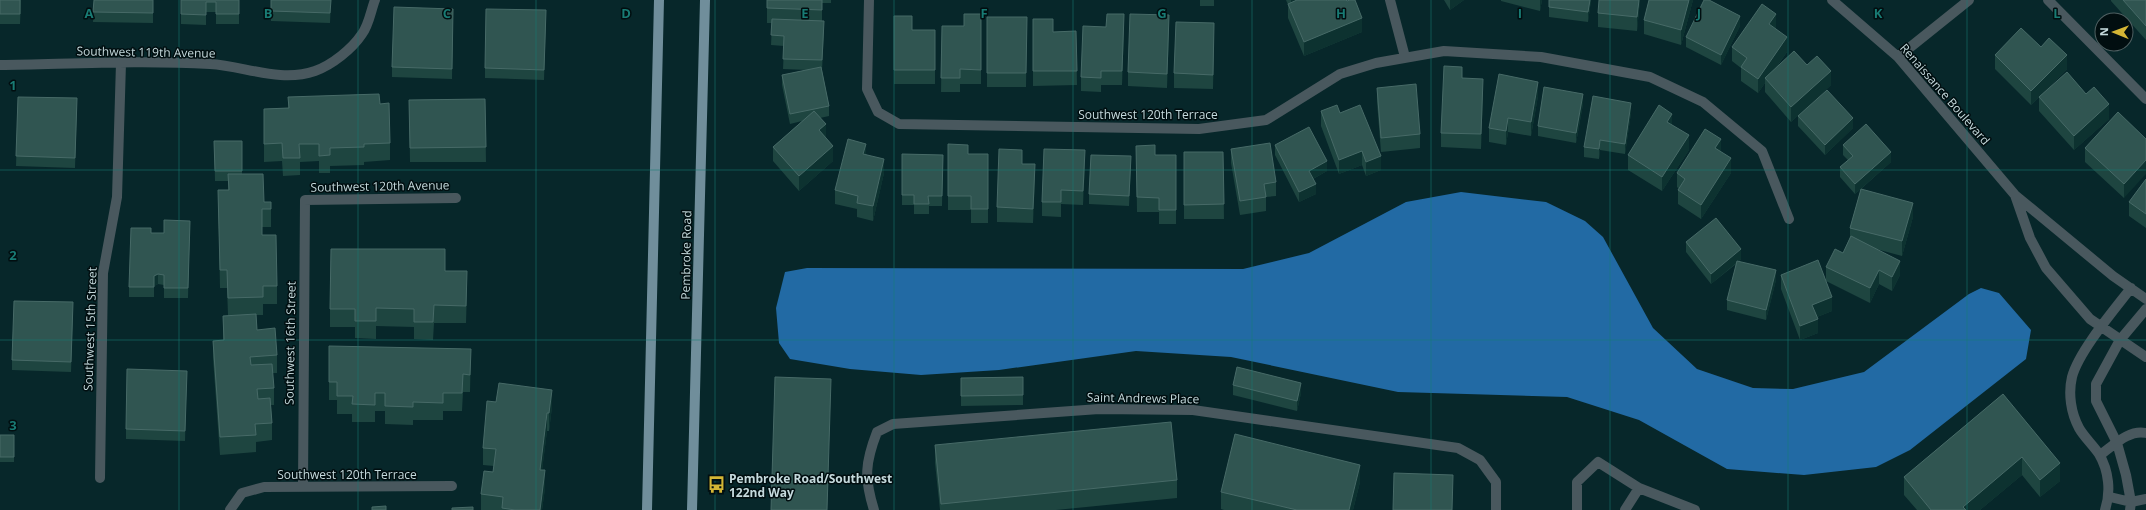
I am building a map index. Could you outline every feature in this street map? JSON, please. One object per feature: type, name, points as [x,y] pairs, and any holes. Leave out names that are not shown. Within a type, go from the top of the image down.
[{"type":"main road","points":[[647,510],[659,0]]},
{"type":"main road","name":"Pembroke Road","points":[[692,510],[706,0]]},
{"type":"street","name":"Southwest 119th Avenue","points":[[0,65],[122,62],[211,64],[286,76],[314,71],[339,58],[363,34],[375,0]]},
{"type":"street","name":"Southwest 120th Terrace","points":[[869,0],[867,89],[878,112],[899,124],[1200,129],[1240,125],[1266,120],[1340,74],[1376,63],[1444,51],[1541,57],[1650,77],[1704,102],[1762,151],[1789,219]]},
{"type":"street","points":[[1390,0],[1405,57]]},
{"type":"street","name":"Renaissance Boulevard","points":[[1832,0],[1898,57],[2015,196],[2113,276],[2146,299]]},
{"type":"street","points":[[1898,57],[1970,0]]},
{"type":"street","points":[[2048,0],[2146,99]]},
{"type":"street","name":"Southwest 15th Street","points":[[100,478],[103,273],[117,197],[122,62]]},
{"type":"street","name":"Renaissance Boulevard","points":[[2015,196],[2030,238],[2046,268],[2090,319],[2146,357]]},
{"type":"street","name":"Southwest 120th Avenue","points":[[305,200],[456,198]]},
{"type":"street","name":"Southwest 16th Street","points":[[303,486],[305,200]]},
{"type":"street","points":[[2105,510],[2110,497],[2109,486],[2100,455],[2079,428],[2072,409],[2070,388],[2073,375],[2101,326],[2131,288]]},
{"type":"street","points":[[2131,506],[2117,443],[2096,401],[2096,384],[2120,340],[2146,309]]},
{"type":"street","name":"Saint Andrews Place","points":[[874,510],[867,489],[867,457],[877,432],[893,424],[1099,409],[1193,410],[1458,448],[1480,460],[1496,482],[1496,510]]},
{"type":"street","points":[[2100,455],[2125,437],[2139,432],[2146,433]]},
{"type":"street","points":[[1577,510],[1577,482],[1598,462],[1639,488],[1695,510]]},
{"type":"street","name":"Southwest 120th Terrace","points":[[230,510],[242,493],[264,487],[452,486]]},
{"type":"street","points":[[1625,510],[1639,488]]},
{"type":"street","points":[[2110,497],[2131,506],[2146,499]]},
{"type":"water","points":[[1461,192],[1546,202],[1585,221],[1603,237],[1653,328],[1697,369],[1753,388],[1793,389],[1864,372],[1969,294],[1981,288],[1999,293],[2031,330],[2026,359],[1910,450],[1876,467],[1804,475],[1727,469],[1639,420],[1567,397],[1398,392],[1231,357],[1136,351],[999,370],[921,375],[850,369],[790,359],[779,343],[776,308],[785,272],[807,268],[1243,269],[1309,253],[1406,202]]},
{"type":"building","points":[[0,0],[20,0],[20,14],[0,14]]},
{"type":"building","points":[[94,0],[153,0],[153,13],[93,12]]},
{"type":"building","points":[[181,0],[239,0],[239,14],[216,14],[216,2],[206,2],[206,15],[181,14]]},
{"type":"building","points":[[271,0],[331,0],[330,13],[271,11]]},
{"type":"building","points":[[767,0],[822,0],[822,10],[767,8]]},
{"type":"building","points":[[1297,0],[1355,0],[1362,18],[1304,42],[1288,4]]},
{"type":"building","points":[[1549,0],[1590,0],[1588,12],[1549,7]]},
{"type":"building","points":[[1599,0],[1639,0],[1637,17],[1598,13]]},
{"type":"building","points":[[1649,0],[1689,0],[1681,30],[1644,20]]},
{"type":"building","points":[[1704,0],[1709,0],[1740,16],[1721,55],[1686,37]]},
{"type":"building","points":[[2123,0],[2146,0],[2146,26],[2134,12]]},
{"type":"building","points":[[1762,4],[1776,14],[1769,24],[1787,37],[1758,79],[1741,67],[1747,58],[1732,47]]},
{"type":"building","points":[[394,7],[453,9],[452,69],[392,67]]},
{"type":"building","points":[[486,9],[546,10],[544,70],[485,68]]},
{"type":"building","points":[[964,14],[981,14],[981,70],[960,69],[960,78],[941,78],[942,26],[964,26]]},
{"type":"building","points":[[1107,14],[1124,14],[1122,71],[1101,71],[1101,78],[1081,77],[1083,26],[1106,27]]},
{"type":"building","points":[[1130,14],[1169,15],[1167,74],[1128,72]]},
{"type":"building","points":[[894,16],[912,16],[912,30],[935,30],[935,70],[894,70]]},
{"type":"building","points":[[987,17],[1027,17],[1026,73],[987,73]]},
{"type":"building","points":[[772,19],[824,21],[822,60],[783,59],[784,36],[771,35]]},
{"type":"building","points":[[1033,19],[1053,19],[1053,32],[1076,31],[1077,71],[1033,71]]},
{"type":"building","points":[[1176,22],[1214,23],[1213,75],[1174,73]]},
{"type":"building","points":[[2021,28],[2041,47],[2049,38],[2067,55],[2031,91],[1995,55]]},
{"type":"building","points":[[1794,51],[1807,65],[1817,56],[1831,71],[1791,107],[1765,78]]},
{"type":"building","points":[[1444,66],[1462,67],[1462,78],[1483,79],[1481,134],[1441,133]]},
{"type":"building","points":[[821,67],[829,106],[790,114],[782,75]]},
{"type":"building","points":[[2067,72],[2086,94],[2094,87],[2109,104],[2074,136],[2039,97]]},
{"type":"building","points":[[1499,74],[1538,82],[1531,122],[1508,118],[1506,131],[1489,128]]},
{"type":"building","points":[[1416,84],[1420,134],[1381,138],[1377,88]]},
{"type":"building","points":[[1544,87],[1583,94],[1576,133],[1538,126]]},
{"type":"building","points":[[1827,90],[1853,118],[1825,145],[1798,116]]},
{"type":"building","points":[[379,94],[380,104],[389,103],[390,143],[364,144],[364,147],[330,148],[330,155],[319,156],[319,144],[299,144],[300,158],[283,158],[282,143],[264,144],[264,109],[289,108],[288,97]]},
{"type":"building","points":[[1593,96],[1631,103],[1625,144],[1600,140],[1599,149],[1584,147]]},
{"type":"building","points":[[18,97],[77,98],[75,158],[16,156]]},
{"type":"building","points":[[485,99],[486,147],[410,148],[409,100]]},
{"type":"building","points":[[1337,105],[1340,113],[1360,105],[1381,156],[1366,162],[1362,151],[1339,160],[1321,111]]},
{"type":"building","points":[[1659,105],[1672,114],[1667,122],[1689,135],[1662,177],[1628,155]]},
{"type":"building","points":[[814,111],[826,124],[819,130],[833,146],[799,176],[773,147]]},
{"type":"building","points":[[2118,112],[2146,139],[2146,160],[2124,184],[2085,148]]},
{"type":"building","points":[[1866,124],[1891,152],[1855,184],[1840,167],[1853,156],[1843,145]]},
{"type":"building","points":[[1309,127],[1327,161],[1309,171],[1316,184],[1299,192],[1275,145]]},
{"type":"building","points":[[1705,129],[1721,139],[1715,148],[1731,158],[1701,205],[1678,190],[1685,179],[1677,173]]},
{"type":"building","points":[[848,139],[866,144],[863,154],[884,159],[873,206],[857,203],[858,196],[835,190]]},
{"type":"building","points":[[214,141],[242,141],[242,171],[215,171]]},
{"type":"building","points":[[1270,143],[1276,182],[1264,184],[1266,197],[1240,201],[1231,149]]},
{"type":"building","points":[[948,144],[968,145],[968,154],[988,154],[988,209],[971,209],[971,196],[948,196]]},
{"type":"building","points":[[1155,145],[1155,155],[1176,155],[1176,210],[1159,210],[1159,198],[1137,197],[1136,146]]},
{"type":"building","points":[[999,149],[1022,150],[1022,164],[1035,164],[1033,209],[997,207]]},
{"type":"building","points":[[1044,149],[1085,150],[1083,191],[1061,190],[1061,202],[1042,202]]},
{"type":"building","points":[[1184,152],[1223,152],[1224,204],[1184,205]]},
{"type":"building","points":[[902,154],[943,155],[942,196],[928,196],[929,204],[914,204],[914,195],[902,195]]},
{"type":"building","points":[[1091,155],[1131,156],[1129,196],[1089,194]]},
{"type":"building","points":[[228,174],[263,174],[264,202],[271,202],[271,209],[262,209],[262,235],[276,235],[277,286],[263,286],[263,297],[228,298],[227,270],[220,270],[218,190],[229,190]]},
{"type":"building","points":[[2146,179],[2146,214],[2129,202]]},
{"type":"building","points":[[1861,189],[1913,203],[1902,241],[1850,228]]},
{"type":"building","points":[[1716,218],[1741,249],[1711,274],[1686,242]]},
{"type":"building","points":[[164,220],[190,221],[188,288],[164,288],[164,275],[158,274],[154,276],[154,287],[129,287],[131,228],[151,228],[151,233],[164,233]]},
{"type":"building","points":[[1851,236],[1900,261],[1892,277],[1879,270],[1870,288],[1826,267],[1835,249],[1843,253]]},
{"type":"building","points":[[331,249],[445,249],[445,271],[467,271],[466,306],[434,305],[433,322],[414,322],[414,309],[376,308],[376,321],[355,321],[355,309],[330,309]]},
{"type":"building","points":[[1818,260],[1832,297],[1812,305],[1818,319],[1800,326],[1781,275]]},
{"type":"building","points":[[1737,261],[1776,270],[1766,310],[1727,300]]},
{"type":"building","points":[[14,301],[73,302],[71,362],[12,360]]},
{"type":"building","points":[[256,314],[257,330],[275,328],[277,355],[250,357],[251,365],[272,364],[274,388],[257,389],[258,399],[270,398],[272,423],[255,424],[256,435],[220,437],[213,341],[224,340],[223,316]]},
{"type":"building","points":[[329,346],[471,349],[470,375],[463,374],[462,393],[443,393],[443,403],[413,402],[413,407],[385,406],[385,393],[375,393],[375,405],[352,404],[353,396],[337,396],[337,382],[329,382]]},
{"type":"building","points":[[1237,367],[1301,383],[1297,401],[1233,385]]},
{"type":"building","points":[[127,369],[187,371],[185,431],[126,429]]},
{"type":"building","points":[[775,377],[831,379],[827,510],[771,510]]},
{"type":"building","points":[[1023,377],[1023,395],[961,396],[961,378]]},
{"type":"building","points":[[499,383],[552,390],[549,413],[547,413],[540,470],[545,470],[540,510],[515,510],[502,508],[503,497],[481,494],[484,471],[493,472],[496,449],[483,448],[487,401],[496,402]]},
{"type":"building","points":[[2003,394],[2060,463],[2040,480],[2022,457],[1963,507],[1966,510],[1931,510],[1904,477]]},
{"type":"building","points":[[1171,422],[1177,480],[941,504],[935,445]]},
{"type":"building","points":[[1235,434],[1360,465],[1349,510],[1297,510],[1221,492]]},
{"type":"building","points":[[0,435],[14,435],[14,457],[0,457]]},
{"type":"building","points":[[1394,473],[1453,475],[1452,510],[1393,510]]},
{"type":"building","points":[[386,506],[386,510],[372,510],[372,507]]},
{"type":"building","points":[[473,507],[473,510],[452,510],[452,508]]},
{"type":"place","name":"Pembroke Road/Southwest 122nd Way","points":[[716,485]]}]
